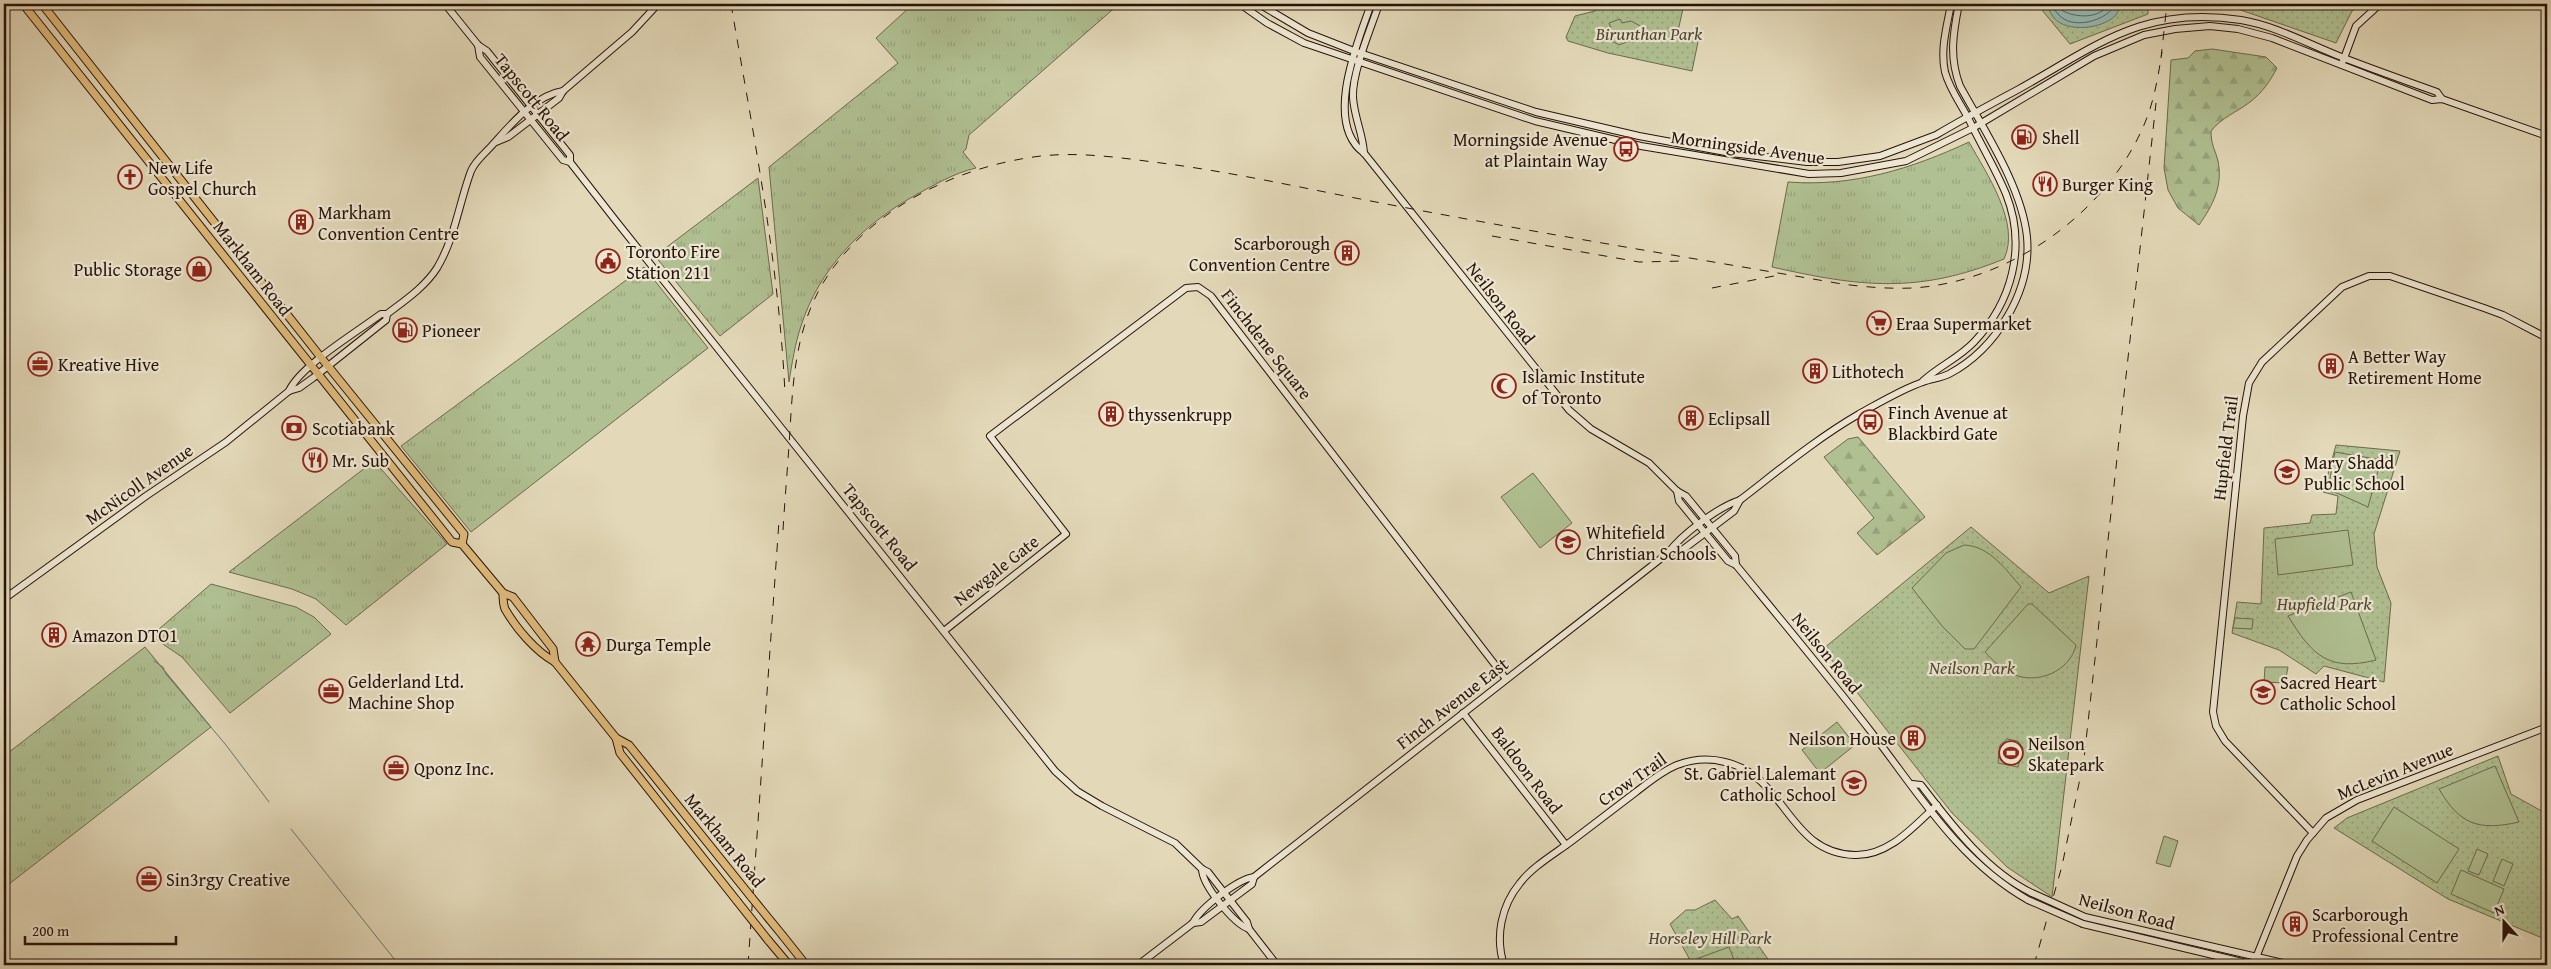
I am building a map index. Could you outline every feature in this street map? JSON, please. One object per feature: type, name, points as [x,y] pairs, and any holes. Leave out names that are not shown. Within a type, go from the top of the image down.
[{"type":"main road","name":"Markham Road","points":[[23,4],[452,542],[462,544],[503,593],[513,597],[553,649],[555,662]]},
{"type":"main road","name":"Markham Road","points":[[42,4],[327,366],[464,534],[462,544]]},
{"type":"main road","name":"Tapscott Road","points":[[445,4],[478,45],[487,51],[537,114],[570,156],[570,162]]},
{"type":"main road","name":"McNicoll Avenue","points":[[495,142],[508,137],[559,98],[563,91],[632,32],[658,4]]},
{"type":"main road","name":"Morningside Avenue","points":[[1240,4],[1268,24],[1304,44],[1535,121],[1641,146],[1809,174],[1841,173],[1906,161],[1973,128],[2094,56],[2125,41],[2175,29],[2210,26],[2238,29],[2272,38],[2437,92],[2442,100],[2547,136]]},
{"type":"main road","name":"Morningside Avenue","points":[[1259,4],[1308,33],[1354,51],[1536,112],[1640,136],[1731,153],[1807,162],[1838,162],[1880,156],[1910,146],[1936,135],[2089,47],[2129,29],[2164,19],[2194,17],[2242,20],[2272,28],[2343,62]]},
{"type":"main road","name":"Neilson Road","points":[[1371,4],[1354,51],[1345,99],[1347,124],[1355,147],[1364,153],[1569,410],[1591,429],[1649,463],[1677,492],[1686,496],[1735,556],[1736,565]]},
{"type":"main road","name":"Neilson Road","points":[[1364,153],[1364,144],[1356,121],[1353,94],[1360,63],[1378,4]]},
{"type":"main road","name":"Finch Avenue East","points":[[1922,382],[1936,369],[1954,359],[1973,343],[2002,304],[2013,278],[2016,251],[2014,224],[2006,194],[1945,72],[1944,40],[1951,4]]},
{"type":"main road","name":"Finch Avenue East","points":[[1668,553],[1681,551],[1713,527],[1734,510],[1740,500],[1816,440],[1867,410],[1922,382],[1947,376],[1979,351],[2008,315],[2022,284],[2028,259],[2027,236],[2016,195],[1960,86],[1952,55],[1959,4]]},
{"type":"main road","points":[[2343,62],[2356,26],[2380,4]]},
{"type":"main road","name":"Tapscott Road","points":[[478,45],[480,56],[529,120],[563,160],[570,162],[1055,771],[1077,791],[1102,806],[1175,843],[1202,870],[1208,872],[1247,922],[1249,929],[1277,965]]},
{"type":"main road","points":[[1453,93],[1456,85]]},
{"type":"main road","name":"McNicoll Avenue","points":[[4,599],[146,496],[226,442],[289,391],[299,388],[386,320],[387,314],[427,280],[436,269],[447,248],[472,170],[482,154],[495,142],[503,131],[524,113],[553,92],[563,91]]},
{"type":"main road","points":[[1838,162],[1841,173]]},
{"type":"main road","name":"Hupfield Trail","points":[[2313,832],[2225,742],[2216,726],[2213,712],[2248,383],[2262,362],[2342,287],[2368,276],[2390,276],[2484,308],[2547,338]]},
{"type":"main road","name":"Finchdene Square","points":[[1066,534],[990,436],[1186,288],[1198,287],[1211,296],[1506,679]]},
{"type":"main road","name":"McNicoll Avenue","points":[[289,391],[294,381],[321,358],[381,314],[387,314]]},
{"type":"main road","name":"Neilson Road","points":[[1677,492],[1679,501],[1728,561],[1736,565],[1912,784],[1913,790],[1930,811],[1977,864],[1996,880],[2028,900],[2084,921],[2254,965]]},
{"type":"main road","name":"Finch Avenue East","points":[[1138,965],[1193,923],[1197,915],[1218,898],[1245,878],[1254,877],[1668,553],[1675,544],[1699,525],[1730,503],[1740,500]]},
{"type":"main road","name":"Newgale Gate","points":[[944,631],[1066,534]]},
{"type":"main road","name":"Markham Road","points":[[503,593],[504,607],[513,619],[543,655],[555,662],[616,738],[629,745],[806,965]]},
{"type":"main road","name":"Baldoon Road","points":[[1463,712],[1566,845]]},
{"type":"main road","name":"McLevin Avenue","points":[[2254,965],[2296,856],[2313,832],[2337,810],[2357,800],[2547,727]]},
{"type":"main road","name":"Markham Road","points":[[616,738],[620,753],[789,965]]},
{"type":"main road","name":"Crow Trail","points":[[1504,965],[1499,934],[1504,911],[1524,879],[1663,772],[1687,761],[1703,759],[1734,764],[1755,776],[1772,792],[1805,834],[1829,852],[1858,855],[1882,850],[1896,841],[1937,805]]},
{"type":"main road","name":"Neilson Road","points":[[1912,784],[1921,785],[1978,853],[2021,888],[2084,921],[2292,965]]},
{"type":"main road","name":"Tapscott Road","points":[[1202,870],[1202,877],[1223,906],[1240,926],[1249,929]]},
{"type":"main road","name":"Finch Avenue East","points":[[1193,923],[1201,922],[1223,906],[1252,884],[1254,877]]},
{"type":"green space","points":[[913,4],[1119,4],[969,135],[966,149],[963,152],[976,168],[944,180],[914,196],[877,221],[845,250],[831,267],[809,305],[797,340],[789,382],[769,167],[898,63],[876,38]]},
{"type":"green space","name":"Birunthan Park","points":[[1596,4],[1684,4],[1678,31],[1699,37],[1692,71],[1608,53],[1568,41],[1566,37],[1575,16],[1595,11]]},
{"type":"green space","points":[[2037,4],[2148,4],[2148,14],[2070,44]]},
{"type":"green space","points":[[2174,4],[2361,4],[2352,11],[2336,43],[2229,6],[2173,7]]},
{"type":"green space","points":[[1620,19],[1622,23],[1631,21],[1646,29],[1634,39],[1619,45],[1609,39],[1603,31],[1611,28],[1609,23]]},
{"type":"green space","points":[[2212,49],[2266,57],[2277,68],[2259,94],[2245,106],[2219,122],[2211,131],[2212,143],[2218,161],[2218,187],[2209,210],[2199,225],[2178,208],[2168,190],[2164,168],[2171,60],[2188,58],[2195,51]]},
{"type":"green space","points":[[1969,142],[1992,183],[2005,214],[2008,245],[2004,259],[1944,278],[1889,284],[1834,279],[1772,267],[1788,182],[1836,182],[1859,179],[1903,168]]},
{"type":"green space","points":[[758,178],[773,294],[720,336],[655,256]]},
{"type":"green space","points":[[644,267],[708,348],[471,532],[401,446]]},
{"type":"green space","points":[[1858,437],[1925,517],[1877,555],[1857,533],[1874,518],[1824,457],[1848,439]]},
{"type":"green space","name":"Hupfield Park","points":[[2336,445],[2400,451],[2374,534],[2377,567],[2391,603],[2384,682],[2324,666],[2316,674],[2279,650],[2232,633],[2237,602],[2261,604],[2264,528],[2310,523],[2312,515],[2336,514],[2338,496],[2323,492]]},
{"type":"green space","points":[[2335,452],[2381,460],[2368,507],[2328,489]]},
{"type":"green space","points":[[374,461],[447,544],[346,625],[316,599],[292,589],[229,572]]},
{"type":"green space","points":[[1533,473],[1572,523],[1540,548],[1501,497]]},
{"type":"green space","name":"Neilson Park","points":[[1971,527],[2049,593],[2089,576],[2052,897],[2007,867],[1952,813],[1823,649]]},
{"type":"green space","points":[[2348,530],[2353,565],[2278,575],[2275,539]]},
{"type":"green space","points":[[1964,545],[1973,546],[1990,554],[2021,587],[1974,649],[1965,649],[1942,626],[1912,588],[1946,553]]},
{"type":"green space","points":[[211,584],[296,607],[314,617],[331,634],[230,713],[182,657],[151,636]]},
{"type":"green space","points":[[2351,592],[2376,660],[2345,664],[2333,662],[2323,657],[2305,641],[2288,616]]},
{"type":"green space","points":[[2028,604],[2032,604],[2076,645],[2073,654],[2067,662],[2051,674],[2041,677],[2022,677],[2013,674],[2005,670],[1985,652]]},
{"type":"green space","points":[[2235,618],[2253,619],[2252,629],[2233,628]]},
{"type":"green space","points":[[145,647],[211,727],[4,888],[4,756]]},
{"type":"green space","points":[[2265,667],[2288,667],[2285,683],[2264,682]]},
{"type":"green space","points":[[1837,722],[1855,745],[1820,773],[1802,750]]},
{"type":"green space","name":"Neilson Skatepark","points":[[2007,739],[2018,741],[2023,748],[2018,767],[1998,763],[2000,745]]},
{"type":"green space","points":[[2498,756],[2511,794],[2547,814],[2547,940],[2448,899],[2334,828],[2347,818]]},
{"type":"green space","points":[[2495,766],[2519,822],[2493,826],[2482,825],[2463,818],[2455,811],[2439,789]]},
{"type":"green space","points":[[2394,807],[2459,849],[2437,883],[2372,841]]},
{"type":"green space","points":[[2164,836],[2178,841],[2170,867],[2156,863]]},
{"type":"green space","points":[[2477,849],[2488,854],[2479,875],[2468,871]]},
{"type":"green space","points":[[2502,859],[2513,864],[2504,886],[2493,881]]},
{"type":"green space","points":[[2461,870],[2504,889],[2494,913],[2451,894]]},
{"type":"green space","name":"Horseley Hill Park","points":[[1715,900],[1732,919],[1738,916],[1772,965],[1689,965],[1690,960],[1670,924],[1686,910],[1695,910]]},
{"type":"green space","points":[[1729,947],[1736,965],[1701,965],[1699,958]]},
{"type":"water","points":[[2046,4],[2121,4],[2116,15],[2110,20],[2094,26],[2076,27],[2060,23],[2054,18]]},
{"type":"waterway","points":[[154,661],[163,667],[166,674],[226,745],[269,802]]},
{"type":"waterway","points":[[291,829],[399,965]]},
{"type":"railway","points":[[731,4],[771,247],[782,345],[785,394]]},
{"type":"railway","points":[[2161,58],[2167,4]]},
{"type":"railway","points":[[783,530],[797,354],[807,318],[823,283],[842,257],[864,233],[890,213],[917,196],[947,181],[978,170],[1009,161],[1055,155],[1139,160],[1237,175],[1492,224],[1842,284],[1877,288],[1913,288],[1949,283],[1984,273],[2018,257],[2050,238],[2080,214],[2105,187],[2127,157],[2144,125],[2153,98],[2162,52]]},
{"type":"railway","points":[[2034,965],[2062,866],[2084,759],[2156,103]]},
{"type":"railway","points":[[1492,236],[1639,262],[1685,261]]},
{"type":"railway","points":[[1712,288],[1774,276]]},
{"type":"railway","points":[[748,965],[779,521]]},
{"type":"place","name":"Shell","points":[[2024,137]]},
{"type":"place","name":"Morningside Avenue at Plaintain Way","points":[[1626,149]]},
{"type":"place","name":"New Life Gospel Church","points":[[130,177]]},
{"type":"place","name":"Burger King","points":[[2045,184]]},
{"type":"place","name":"Markham Convention Centre","points":[[301,222]]},
{"type":"place","name":"Scarborough Convention Centre","points":[[1347,253]]},
{"type":"place","name":"Toronto Fire Station 211","points":[[608,261]]},
{"type":"place","name":"Public Storage","points":[[199,269]]},
{"type":"place","name":"Eraa Supermarket","points":[[1879,323]]},
{"type":"place","name":"Pioneer","points":[[405,330]]},
{"type":"place","name":"Kreative Hive","points":[[40,364]]},
{"type":"place","name":"A Better Way Retirement Home","points":[[2331,366]]},
{"type":"place","name":"Lithotech","points":[[1815,371]]},
{"type":"place","name":"Islamic Institute of Toronto","points":[[1504,386]]},
{"type":"place","name":"thyssenkrupp","points":[[1111,414]]},
{"type":"place","name":"Eclipsall","points":[[1691,418]]},
{"type":"place","name":"Finch Avenue at Blackbird Gate","points":[[1870,422]]},
{"type":"place","name":"Scotiabank","points":[[294,428]]},
{"type":"place","name":"Mr. Sub","points":[[315,460]]},
{"type":"place","name":"Mary Shadd Public School","points":[[2287,472]]},
{"type":"place","name":"Whitefield Christian Schools","points":[[1568,542]]},
{"type":"place","name":"Amazon DTO1","points":[[54,635]]},
{"type":"place","name":"Durga Temple","points":[[588,644]]},
{"type":"place","name":"Gelderland Ltd. Machine Shop","points":[[331,691]]},
{"type":"place","name":"Sacred Heart Catholic School","points":[[2263,692]]},
{"type":"place","name":"Neilson House","points":[[1913,738]]},
{"type":"place","name":"Neilson Skatepark","points":[[2011,753]]},
{"type":"place","name":"Qponz Inc.","points":[[396,768]]},
{"type":"place","name":"St. Gabriel Lalemant Catholic School","points":[[1854,783]]},
{"type":"place","name":"Sin3rgy Creative","points":[[149,879]]},
{"type":"place","name":"Scarborough Professional Centre","points":[[2295,924]]}]
